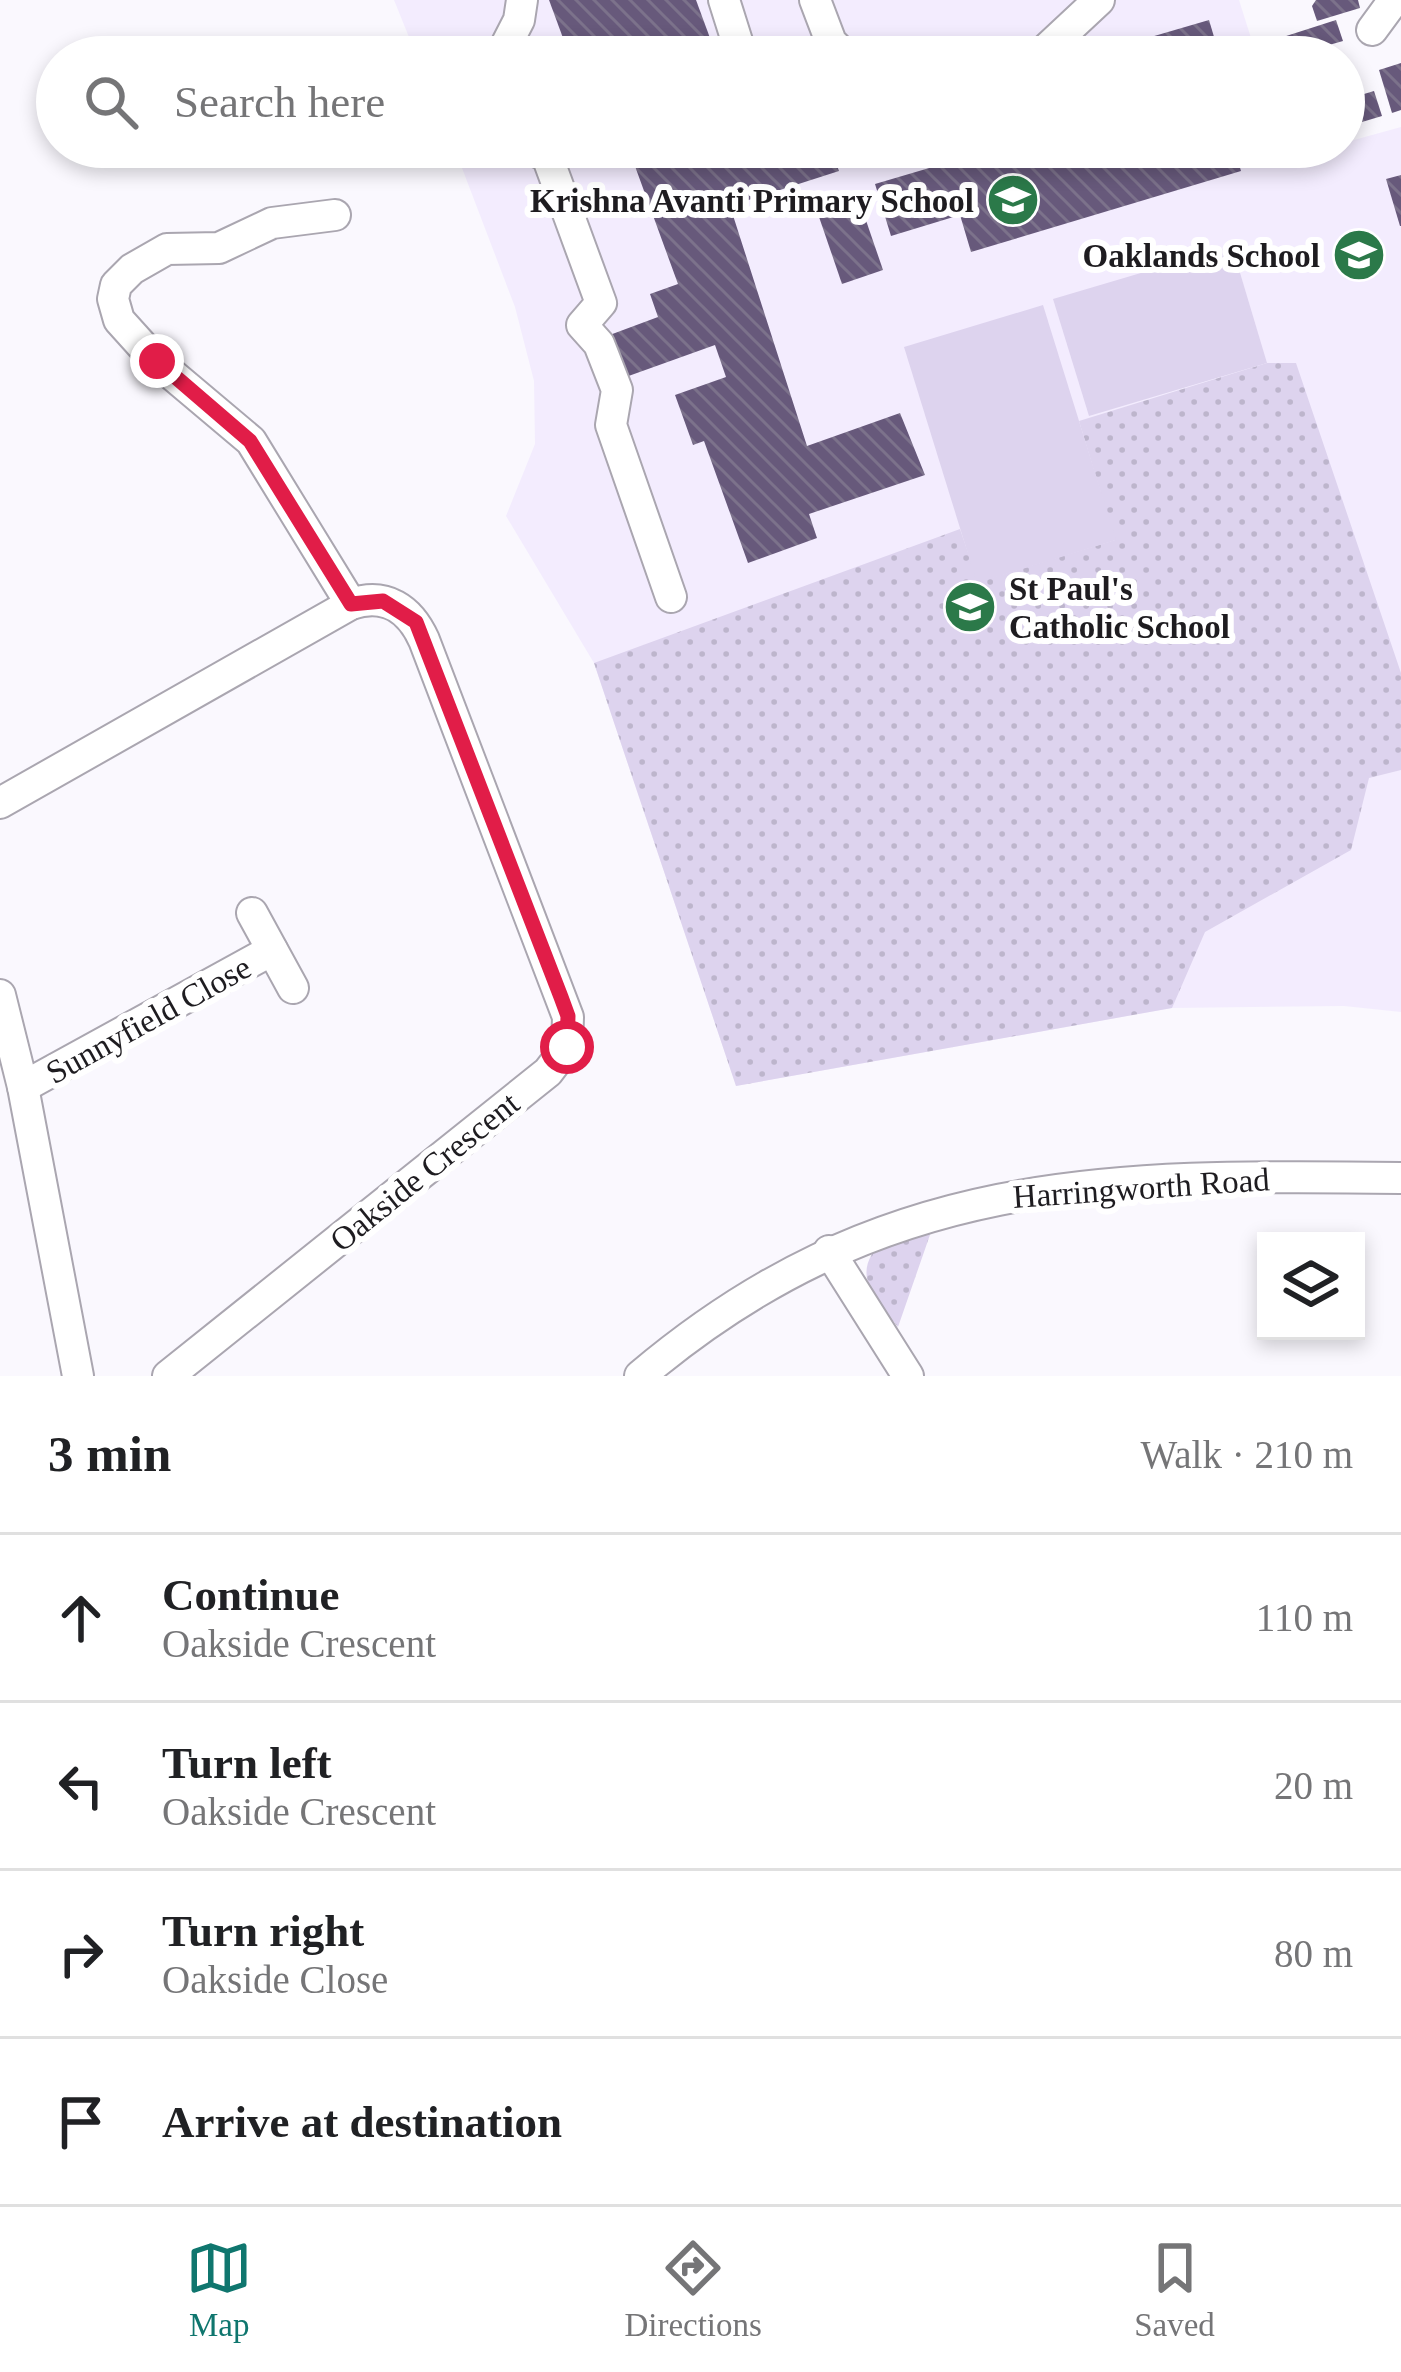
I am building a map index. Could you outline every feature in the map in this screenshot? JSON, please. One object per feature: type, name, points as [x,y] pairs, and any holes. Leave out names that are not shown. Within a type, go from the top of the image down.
[{"type":"street","points":[[511,36],[522,0]]},
{"type":"street","points":[[724,0],[735,36]]},
{"type":"street","points":[[815,0],[828,36]]},
{"type":"street","points":[[1060,36],[1099,0]]},
{"type":"street","points":[[1372,31],[1394,0]]},
{"type":"street","points":[[551,168],[601,303],[582,325],[599,344],[617,389],[611,425],[670,597]]},
{"type":"street","points":[[0,803],[351,604],[250,441],[157,361],[119,320],[113,299],[116,285],[131,269],[167,249],[219,248],[272,223],[334,214]]},
{"type":"street","name":"Oakside Crescent","points":[[168,1376],[548,1072],[567,1047],[568,1016],[416,622],[383,601],[351,604]]},
{"type":"street","name":"Sunnyfield Close","points":[[252,914],[293,988]]},
{"type":"street","name":"Sunnyfield Close","points":[[23,1087],[272,950]]},
{"type":"street","points":[[0,995],[23,1087],[78,1376]]},
{"type":"street","name":"Harringworth Road","points":[[640,1376],[740,1300],[830,1251],[928,1214],[1041,1189],[1266,1176],[1401,1178]]},
{"type":"street","points":[[830,1251],[908,1376]]},
{"type":"shaded area","points":[[394,0],[1239,0],[1250,36],[409,36]]},
{"type":"shaded area","name":"St Paul's Catholic School","points":[[1401,127],[1401,1012],[1344,1006],[1172,1008],[736,1086],[594,663],[506,516],[535,444],[534,381],[515,307],[462,168],[1365,168],[1365,137]]},
{"type":"shaded area","points":[[1232,246],[1267,363],[1089,416],[1053,299]]},
{"type":"shaded area","points":[[1043,305],[1116,540],[977,583],[904,347]]},
{"type":"shaded area","points":[[1267,363],[1296,363],[1401,673],[1401,770],[1369,778],[1351,850],[1205,932],[1172,1008],[736,1086],[594,663],[960,529],[978,582],[1115,540],[1079,421]]},
{"type":"shaded area","points":[[932,1229],[898,1327],[872,1292],[868,1264],[872,1254]]},
{"type":"building","points":[[549,0],[696,0],[709,36],[562,36]]},
{"type":"building","points":[[1316,0],[1358,0],[1360,8],[1317,21],[1312,6]]},
{"type":"building","points":[[1209,20],[1214,36],[1154,36]]},
{"type":"building","points":[[1336,20],[1341,36],[1286,36]]},
{"type":"building","points":[[1401,63],[1401,110],[1392,113],[1379,70]]},
{"type":"building","points":[[1374,91],[1382,116],[1365,121],[1365,94]]},
{"type":"building","points":[[636,168],[838,168],[730,206],[807,446],[900,413],[925,475],[809,514],[817,538],[748,563],[704,441],[693,445],[675,395],[726,377],[715,345],[623,378],[607,336],[658,317],[650,294],[678,284]]},
{"type":"building","name":"Krishna Avanti Primary School","points":[[929,168],[1241,171],[971,252],[960,215],[891,236],[875,184]]},
{"type":"building","points":[[1401,175],[1401,226],[1400,226],[1386,179]]},
{"type":"building","points":[[859,200],[883,270],[842,284],[818,214]]},
{"type":"place","name":"Krishna Avanti Primary School","points":[[1013,200]]},
{"type":"place","name":"Oaklands School","points":[[1359,255]]},
{"type":"place","name":"St Paul's Catholic School","points":[[970,607]]},
{"type":"route","points":[[157,361],[250,441],[293,503],[351,604],[383,601],[396,605],[416,622],[568,1016],[567,1047]]}]
